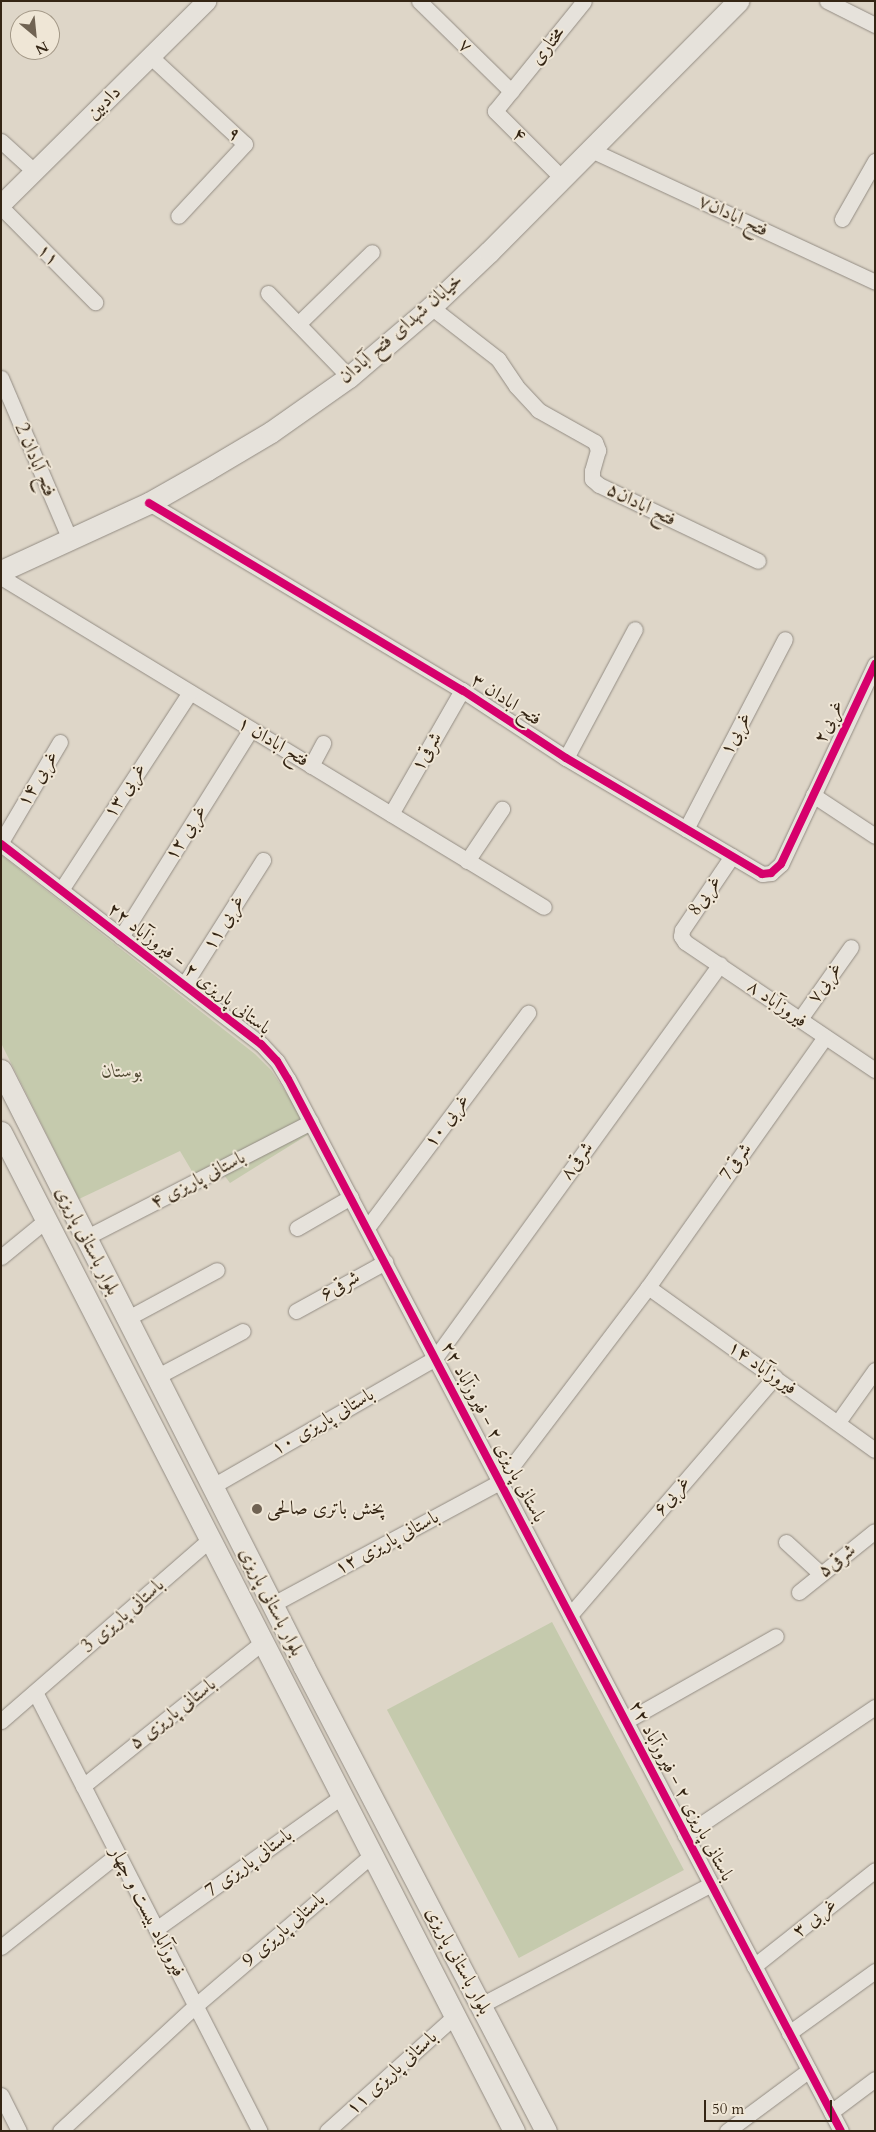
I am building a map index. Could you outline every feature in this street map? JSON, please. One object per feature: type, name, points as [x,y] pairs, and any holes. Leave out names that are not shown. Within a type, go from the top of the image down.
[{"type":"main road","name":"خیابان شهدای فتح آبادان","points":[[1,571],[149,503],[271,432],[349,377],[431,307],[591,150],[738,1]]},
{"type":"main road","name":"بلوار باستانی پاریزی","points":[[1,1070],[304,1667],[546,2131]]},
{"type":"main road","name":"بلوار باستانی پاریزی","points":[[1,1132],[514,2131]]},
{"type":"street","name":"دادبین","points":[[1,204],[206,1]]},
{"type":"street","name":"۷","points":[[419,1],[511,91]]},
{"type":"street","name":"مختاری","points":[[511,91],[584,1]]},
{"type":"street","points":[[827,1],[875,25]]},
{"type":"street","name":"۹","points":[[151,57],[245,144],[178,216]]},
{"type":"street","name":"۴","points":[[511,91],[495,111],[562,178]]},
{"type":"street","points":[[1,141],[34,171]]},
{"type":"street","name":"فتح ابادان۷","points":[[591,150],[875,282]]},
{"type":"street","points":[[842,219],[875,161]]},
{"type":"street","name":"۱۱","points":[[1,208],[95,302]]},
{"type":"street","points":[[298,324],[372,252]]},
{"type":"street","points":[[268,293],[349,377]]},
{"type":"street","name":"فتح ابادان۵","points":[[431,307],[498,359],[516,386],[538,410],[595,442],[598,450],[592,471],[592,479],[599,485],[758,561]]},
{"type":"street","name":"فتح آبادان 2","points":[[2,387],[70,540]]},
{"type":"street","name":"فتح ابادان ۳","points":[[149,503],[462,690],[566,758],[762,874],[771,872],[781,864],[813,795]]},
{"type":"street","name":"فتح ابادان ۱","points":[[1,577],[544,907]]},
{"type":"street","points":[[566,758],[635,629]]},
{"type":"street","name":"غربی۱","points":[[686,829],[785,639]]},
{"type":"street","name":"غربی۲","points":[[813,795],[875,664]]},
{"type":"street","name":"شرقی۱","points":[[392,814],[462,690]]},
{"type":"street","name":"غربی ۱۳","points":[[61,890],[190,692]]},
{"type":"street","name":"غربی ۱۲","points":[[121,936],[251,729]]},
{"type":"street","name":"غربی ۱۴","points":[[1,843],[60,742]]},
{"type":"street","points":[[311,766],[323,744]]},
{"type":"street","points":[[813,795],[875,836]]},
{"type":"street","points":[[467,861],[502,809]]},
{"type":"street","name":"باستانی پاریزی ۲ - فیروزآباد ۲۲","points":[[1,843],[261,1044],[276,1061],[351,1197],[841,2131]]},
{"type":"street","name":"غربی8","points":[[681,936],[682,930],[732,856]]},
{"type":"street","name":"غربی ۱۱","points":[[184,985],[263,860]]},
{"type":"street","name":"فیروزآباد ۸","points":[[681,936],[685,942],[875,1070]]},
{"type":"street","name":"غربی۷","points":[[800,1019],[851,947]]},
{"type":"street","name":"شرقی۸","points":[[435,1358],[720,964]]},
{"type":"street","name":"غربی ۱۰","points":[[367,1228],[528,1013]]},
{"type":"street","name":"شرقی7","points":[[500,1482],[648,1286],[825,1038]]},
{"type":"street","name":"باستانی پاریزی ۴","points":[[86,1238],[311,1122]]},
{"type":"street","points":[[297,1228],[351,1197]]},
{"type":"street","points":[[1,1257],[46,1220]]},
{"type":"street","name":"شرقی۶","points":[[296,1311],[384,1262]]},
{"type":"street","points":[[126,1319],[217,1270]]},
{"type":"street","name":"فیروزآباد ۱۴","points":[[648,1286],[875,1450]]},
{"type":"street","points":[[156,1377],[243,1331]]},
{"type":"street","name":"باستانی پاریزی ۱۰","points":[[212,1487],[435,1358]]},
{"type":"street","points":[[838,1422],[875,1370]]},
{"type":"street","name":"غربی۶","points":[[570,1615],[774,1377]]},
{"type":"street","name":"باستانی پاریزی ۱۲","points":[[273,1604],[500,1482]]},
{"type":"street","name":"شرقی۵","points":[[799,1592],[875,1531]]},
{"type":"street","name":"باستانی پاریزی 3","points":[[1,1721],[210,1539]]},
{"type":"street","points":[[786,1542],[821,1574]]},
{"type":"street","points":[[626,1722],[776,1636]]},
{"type":"street","name":"باستانی پاریزی ۵","points":[[83,1786],[263,1642]]},
{"type":"street","name":"فیروزآباد بیست و چهار","points":[[35,1692],[260,2131]]},
{"type":"street","points":[[685,1835],[875,1707]]},
{"type":"street","name":"باستانی پاریزی 7","points":[[156,1929],[341,1797]]},
{"type":"street","points":[[1,1947],[118,1854]]},
{"type":"street","name":"باستانی پاریزی 9","points":[[60,2131],[195,2006],[372,1855]]},
{"type":"street","name":"غربی ۳","points":[[754,1966],[875,1870]]},
{"type":"street","points":[[481,2005],[711,1884]]},
{"type":"street","points":[[789,2033],[875,1971]]},
{"type":"street","name":"باستانی پاریزی ۱۱","points":[[328,2131],[456,2015]]},
{"type":"street","points":[[727,2131],[809,2070]]},
{"type":"street","points":[[830,2112],[875,2079]]},
{"type":"street","points":[[1,2095],[19,2131]]},
{"type":"green space","name":"بوستان","points":[[1,855],[255,1054],[271,1070],[293,1103],[309,1134],[230,1183],[218,1167],[196,1178],[180,1151],[79,1199],[1,1043]]},
{"type":"green space","points":[[552,1622],[684,1870],[519,1958],[387,1710]]},
{"type":"cycle path","points":[[149,503],[462,690],[566,758],[762,874],[771,873],[781,864],[875,664]]},
{"type":"cycle path","points":[[1,844],[261,1044],[277,1061],[841,2131]]},
{"type":"place","name":"پخش باتری صالحی","points":[[257,1509]]}]
